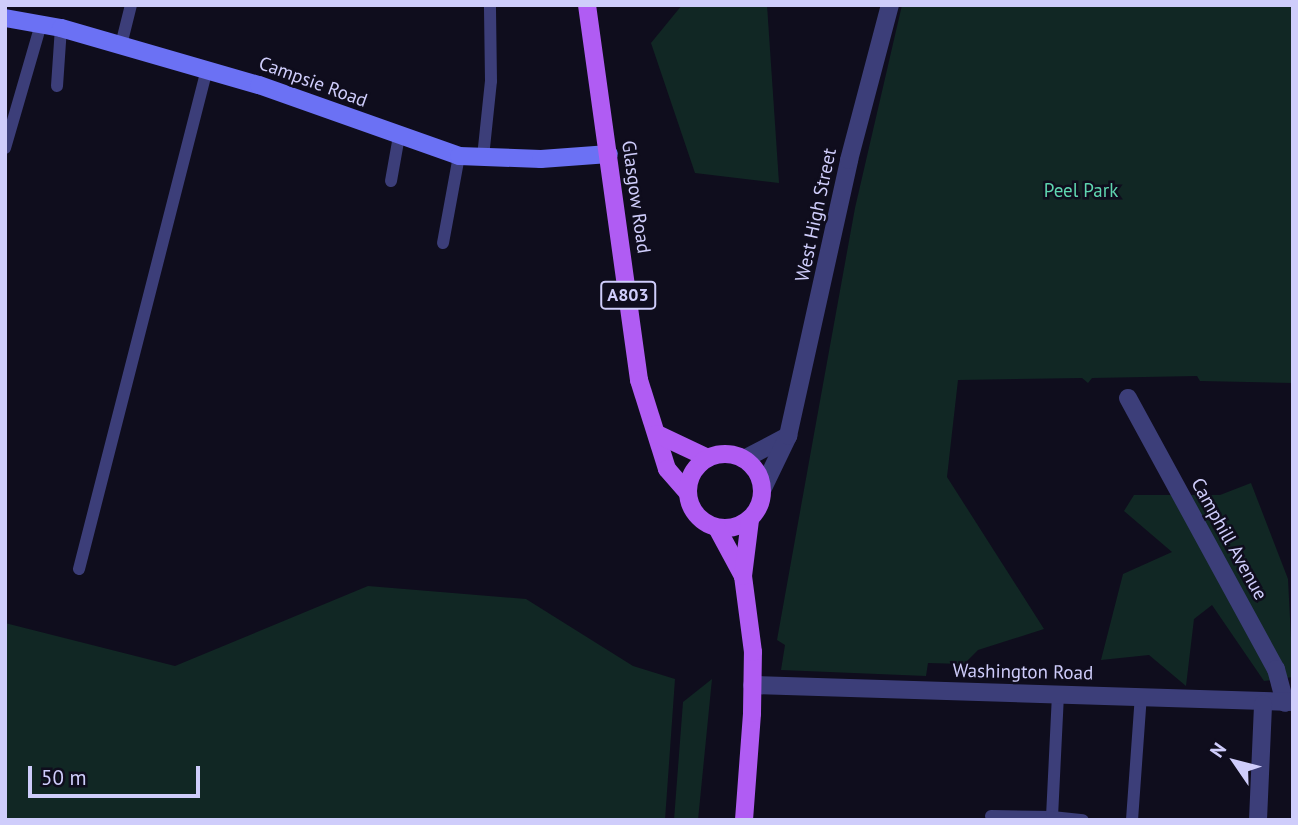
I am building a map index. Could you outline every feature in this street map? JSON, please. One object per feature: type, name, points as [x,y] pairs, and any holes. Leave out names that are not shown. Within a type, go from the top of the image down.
[{"type":"main road","name":"Glasgow Road","points":[[587,5],[639,380],[667,469],[687,492]]},
{"type":"main road","points":[[657,434],[708,458]]},
{"type":"main road","points":[[717,528],[740,526],[750,520],[760,505],[763,488],[757,471],[744,459],[733,454],[708,458],[693,472],[687,492],[696,515],[717,528],[743,576]]},
{"type":"main road","points":[[744,820],[752,685],[743,576],[750,520]]},
{"type":"street","name":"West High Street","points":[[763,488],[788,436],[849,160],[890,5]]},
{"type":"street","name":"Campsie Road","points":[[5,18],[61,28],[207,69],[459,156],[541,159],[609,154]]},
{"type":"street","name":"Camphill Avenue","points":[[1128,398],[1276,669],[1289,702]]},
{"type":"street","points":[[744,459],[788,436]]},
{"type":"street","name":"Washington Road","points":[[752,685],[1058,695],[1140,695],[1263,704],[1289,702]]},
{"type":"street","points":[[1258,820],[1263,704]]},
{"type":"lane","points":[[121,44],[131,5]]},
{"type":"lane","points":[[483,157],[491,81],[490,5]]},
{"type":"lane","points":[[5,148],[41,24]]},
{"type":"lane","points":[[57,86],[61,28]]},
{"type":"lane","points":[[79,569],[207,69]]},
{"type":"lane","points":[[391,181],[398,136]]},
{"type":"lane","points":[[443,243],[459,156]]},
{"type":"lane","points":[[1052,817],[1058,695]]},
{"type":"lane","points":[[1132,820],[1140,695]]},
{"type":"lane","points":[[991,816],[1083,820]]},
{"type":"green space","points":[[682,5],[767,5],[779,183],[695,173],[651,43]]},
{"type":"green space","name":"Peel Park","points":[[902,5],[1293,5],[1293,383],[1200,381],[1197,376],[1092,378],[1088,383],[1082,378],[958,380],[947,477],[1044,629],[978,650],[964,664],[928,663],[926,676],[781,670],[785,645],[777,640],[855,208]]},
{"type":"green space","points":[[1251,483],[1288,579],[1293,677],[1264,681],[1212,605],[1194,619],[1186,686],[1149,655],[1101,660],[1123,574],[1172,552],[1124,511],[1134,495],[1220,495]]},
{"type":"green space","points":[[368,586],[526,599],[633,666],[675,679],[665,820],[5,820],[5,623],[175,666]]},
{"type":"green space","points":[[712,679],[698,820],[674,820],[683,702]]}]
